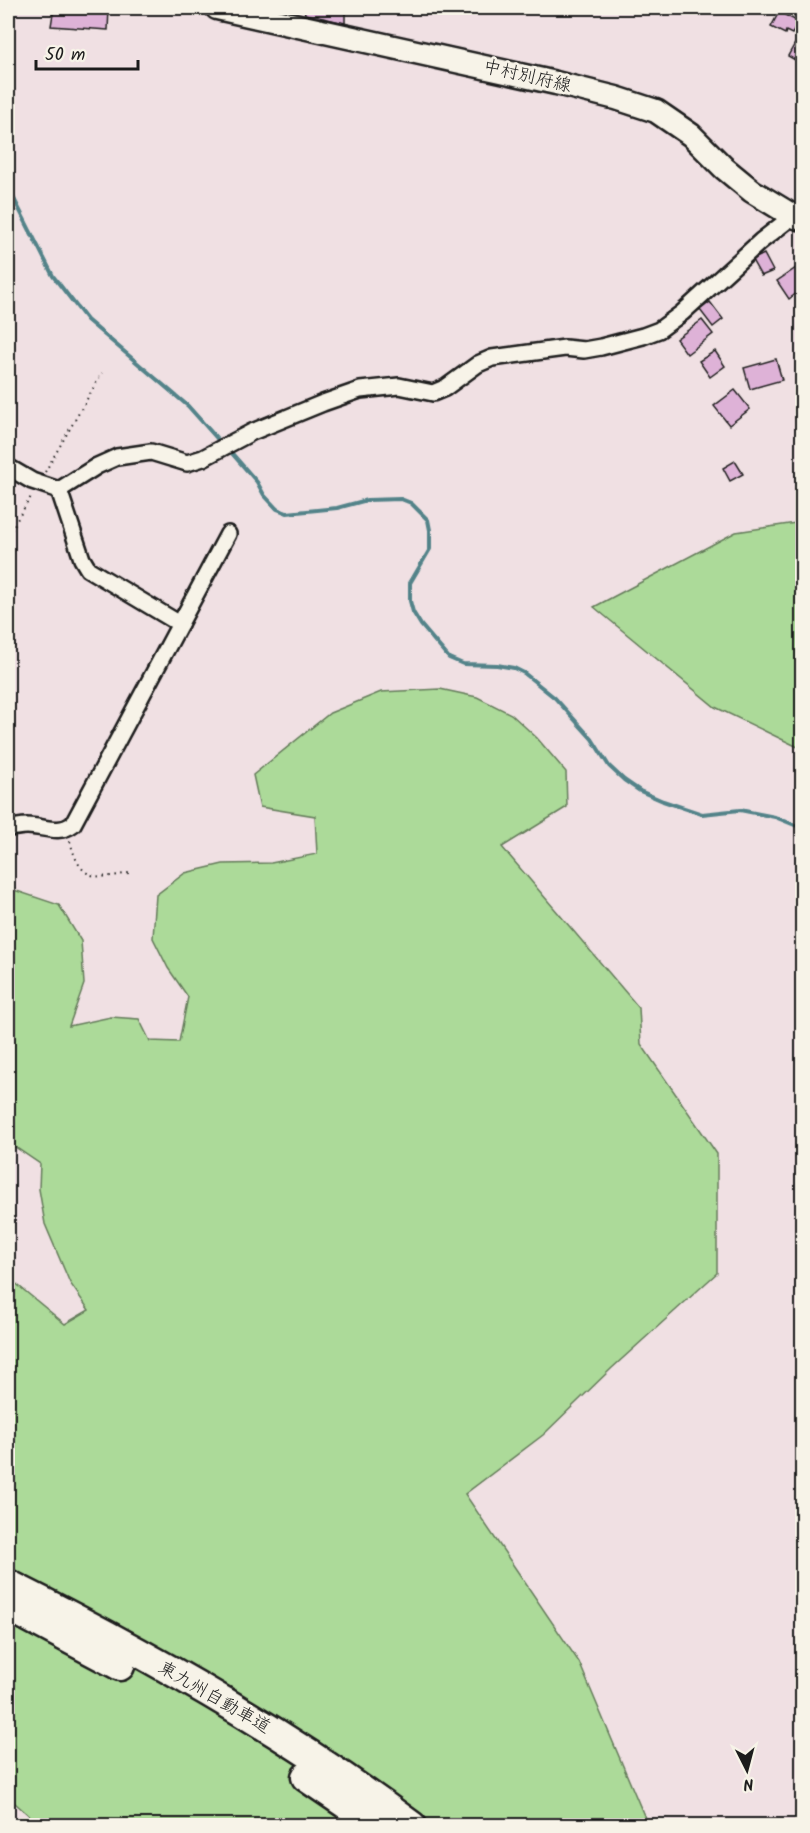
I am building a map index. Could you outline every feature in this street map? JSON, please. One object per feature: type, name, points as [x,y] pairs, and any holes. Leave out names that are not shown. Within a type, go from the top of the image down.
[{"type":"highway","name":"東九州自動車道","points":[[8,1584],[191,1683],[286,1740],[378,1817]]},
{"type":"highway","name":"東九州自動車道","points":[[8,1606],[186,1702],[378,1817],[412,1826]]},
{"type":"main road","name":"中村別府線","points":[[217,8],[556,83],[657,111],[691,135],[724,168],[752,191],[798,217]]},
{"type":"street","points":[[59,490],[117,457],[151,452],[187,463],[203,458],[252,432],[360,390],[399,386],[434,393],[445,388],[478,364],[492,358],[565,348],[584,350],[643,336],[659,330],[761,241],[798,217]]},
{"type":"street","points":[[8,467],[39,483],[59,490]]},
{"type":"street","points":[[59,490],[82,559],[88,569],[180,624]]},
{"type":"street","points":[[8,828],[27,826],[60,830],[73,824],[228,534]]},
{"type":"path","points":[[8,535],[102,373]]},
{"type":"path","points":[[73,824],[70,840],[81,868],[93,877],[110,877],[129,873]]},
{"type":"green space","points":[[802,522],[802,749],[715,707],[594,607],[736,532]]},
{"type":"green space","points":[[440,689],[477,697],[511,714],[537,738],[566,772],[567,807],[502,847],[639,1008],[641,1044],[717,1154],[717,1273],[612,1368],[543,1435],[465,1494],[579,1662],[648,1825],[40,1825],[8,1797],[8,1277],[65,1324],[89,1310],[70,1283],[45,1224],[39,1189],[40,1164],[8,1142],[8,888],[59,905],[81,941],[84,984],[69,1026],[111,1017],[139,1019],[150,1041],[179,1042],[188,997],[168,968],[153,938],[156,895],[185,873],[223,864],[271,863],[317,854],[315,816],[260,807],[253,775],[330,713],[381,692]]},
{"type":"building","points":[[54,8],[109,8],[108,30],[51,26]]},
{"type":"building","points":[[304,8],[345,8],[345,23],[305,14]]},
{"type":"building","points":[[781,8],[802,8],[796,17]]},
{"type":"building","points":[[779,12],[799,22],[792,34],[786,31],[785,34],[771,27]]},
{"type":"building","points":[[802,31],[802,64],[788,56]]},
{"type":"building","points":[[764,254],[773,271],[761,276],[752,260]]},
{"type":"building","points":[[802,264],[802,289],[789,299],[777,281]]},
{"type":"building","points":[[710,302],[723,319],[713,327],[700,310]]},
{"type":"building","points":[[702,320],[713,334],[687,354],[676,339]]},
{"type":"building","points":[[715,351],[725,366],[710,377],[699,361]]},
{"type":"building","points":[[776,359],[782,380],[750,389],[744,368]]},
{"type":"building","points":[[735,390],[750,409],[729,425],[714,406]]},
{"type":"building","points":[[735,461],[743,474],[730,481],[723,468]]},
{"type":"waterway","points":[[8,187],[53,276],[87,320],[188,406],[221,443]]},
{"type":"waterway","points":[[229,450],[257,482],[264,495],[277,509],[287,513],[337,508],[367,500],[401,499],[411,503],[428,520],[430,530],[430,549],[410,583],[410,601],[413,612],[421,625],[449,658],[463,664],[497,665],[514,668],[524,673],[555,698],[592,739],[609,766],[640,791],[702,814],[740,810],[775,817],[802,828]]}]
